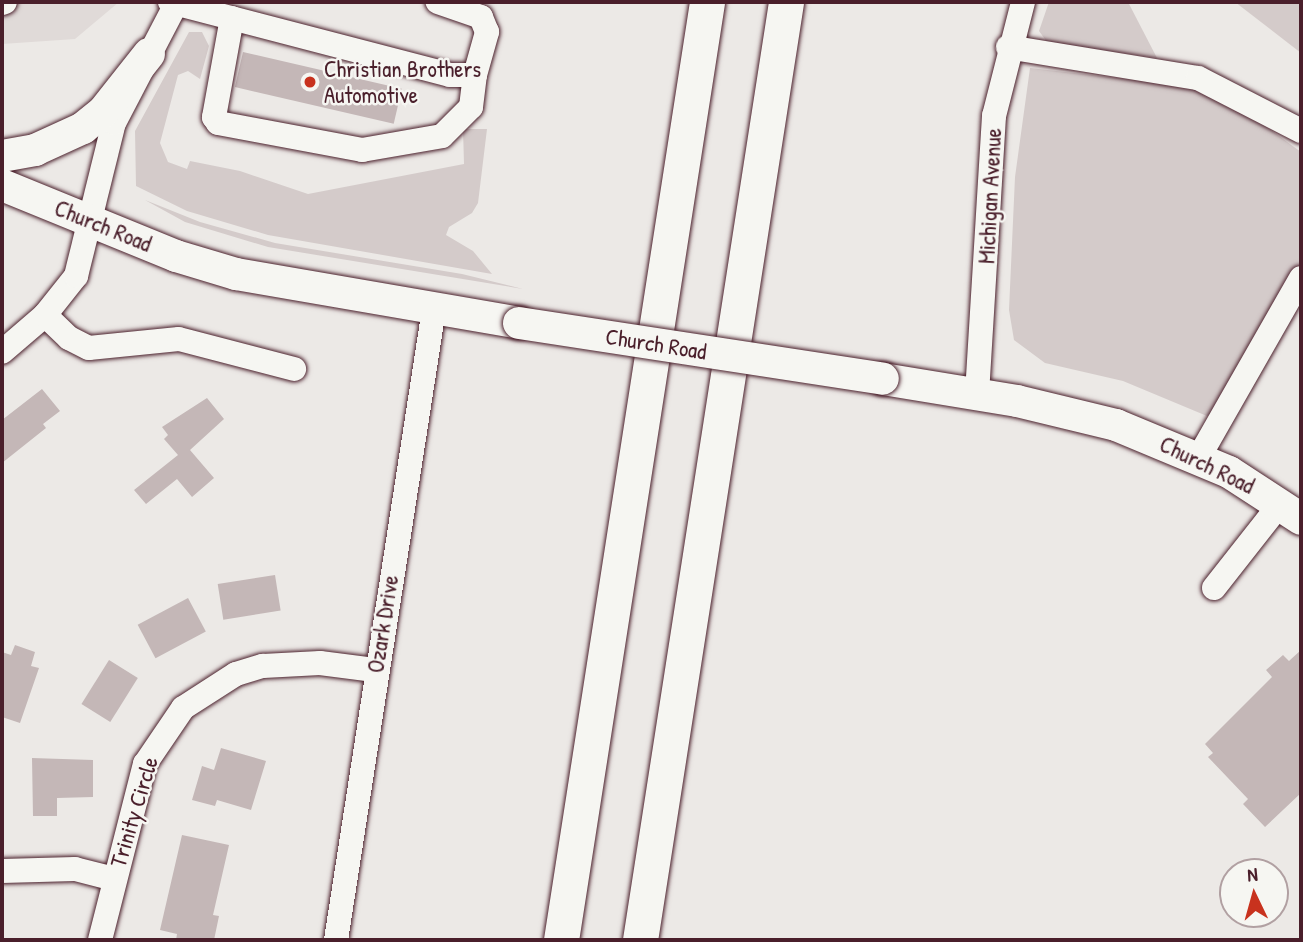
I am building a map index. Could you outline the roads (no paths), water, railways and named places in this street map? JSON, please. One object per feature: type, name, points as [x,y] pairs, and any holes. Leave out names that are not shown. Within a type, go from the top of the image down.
[{"type":"highway","points":[[561,940],[707,2]]},
{"type":"highway","points":[[640,940],[786,2]]},
{"type":"main road","points":[[2,156],[35,150],[83,128],[103,112],[149,54]]},
{"type":"main road","name":"Church Road","points":[[2,185],[92,222],[236,274],[519,323],[977,394],[1116,425],[1199,457],[1291,512]]},
{"type":"street","points":[[2,352],[45,315],[76,276],[92,222],[114,123],[175,2],[450,75],[475,75]]},
{"type":"street","points":[[232,18],[214,117],[218,123],[362,150],[442,136],[471,107],[475,75],[487,32],[481,17],[438,2]]},
{"type":"street","name":"Michigan Avenue","points":[[977,394],[994,116],[1008,47],[1023,2]]},
{"type":"street","points":[[1008,47],[1198,78],[1301,131]]},
{"type":"street","points":[[1199,457],[1301,278]]},
{"type":"street","name":"Ozark Drive","points":[[336,940],[375,670],[434,309]]},
{"type":"street","points":[[45,315],[69,338],[89,348],[179,339],[294,369]]},
{"type":"street","points":[[1214,588],[1291,512]]},
{"type":"street","name":"Trinity Circle","points":[[100,940],[145,764],[169,723],[204,691],[236,674],[288,663],[375,670]]},
{"type":"street","name":"Trinity Circle","points":[[2,871],[75,869],[114,879]]},
{"type":"place","name":"Christian Brothers Automotive","points":[[310,82]]}]
